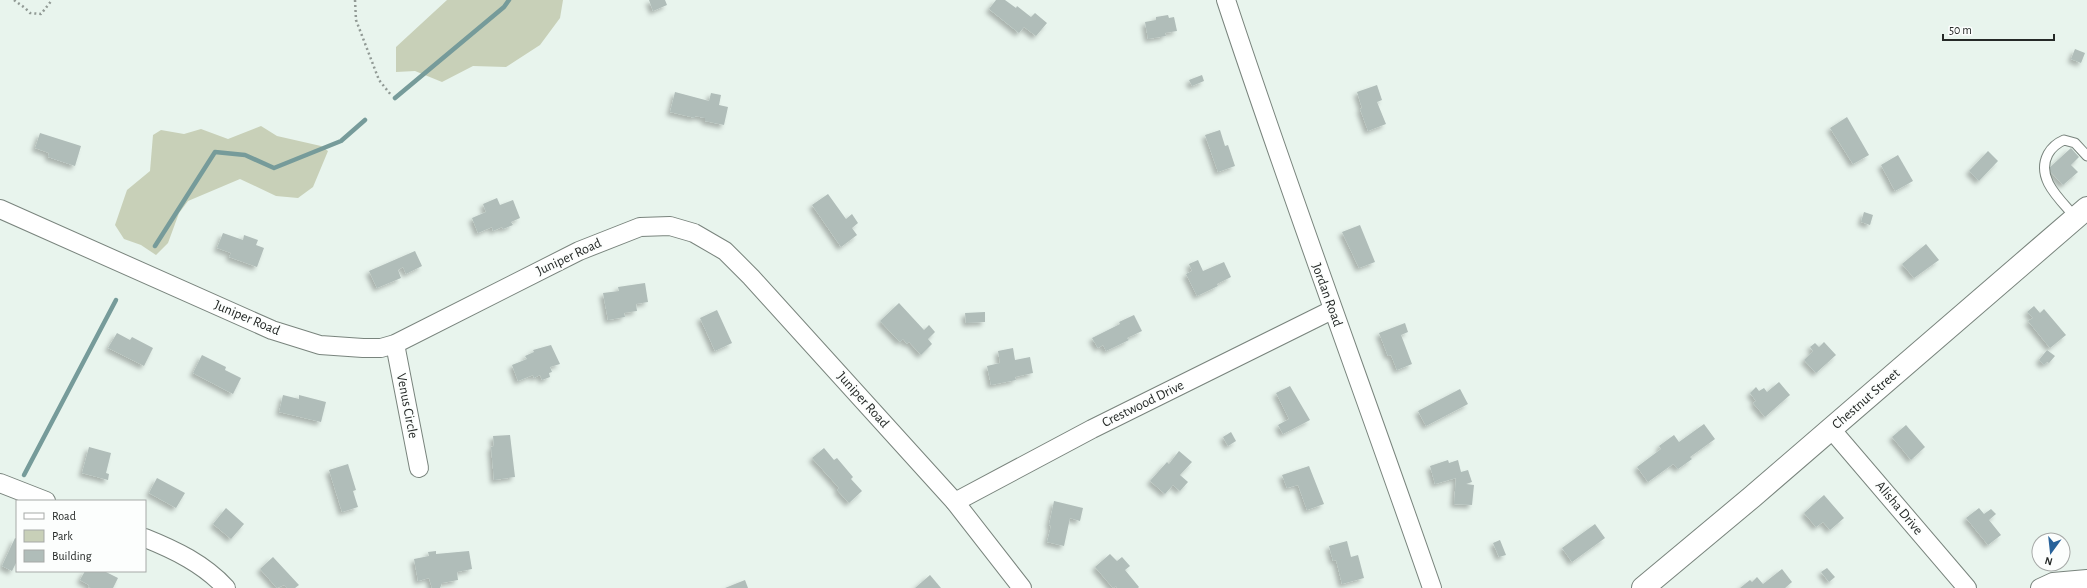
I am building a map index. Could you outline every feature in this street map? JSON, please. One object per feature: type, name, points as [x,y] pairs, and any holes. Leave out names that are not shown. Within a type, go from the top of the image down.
[{"type":"main road","name":"Chestnut Street","points":[[1643,588],[1831,429],[2081,213]]},
{"type":"street","name":"Jordan Road","points":[[1226,0],[1270,133],[1332,310],[1368,404],[1432,588]]},
{"type":"street","name":"Juniper Road","points":[[0,209],[272,330],[320,346],[369,348],[381,348],[395,344],[573,254],[640,227],[670,226],[694,233],[725,251],[751,277],[955,502],[1022,588]]},
{"type":"street","name":"Crestwood Drive","points":[[955,502],[1092,429],[1332,310]]},
{"type":"street","name":"Venus Circle","points":[[395,344],[419,468]]},
{"type":"street","name":"Alisha Drive","points":[[1831,429],[1967,588]]},
{"type":"street","points":[[0,482],[44,500]]},
{"type":"street","points":[[146,538],[198,563],[226,588]]},
{"type":"street","points":[[2040,588],[2053,582],[2087,579]]},
{"type":"lane","points":[[2081,213],[2048,186],[2044,169],[2046,158],[2050,150],[2064,140],[2074,143],[2087,156]]},
{"type":"path","points":[[14,0],[30,13],[41,14],[52,0]]},
{"type":"path","points":[[355,0],[356,20],[378,80],[391,95]]},
{"type":"green space","points":[[447,0],[563,0],[560,18],[540,45],[506,67],[473,66],[442,82],[415,71],[396,72],[396,47]]},
{"type":"green space","points":[[261,126],[277,136],[321,146],[328,151],[313,187],[298,198],[276,196],[240,179],[188,201],[179,213],[168,243],[156,255],[141,245],[124,239],[115,225],[127,190],[150,171],[153,135],[161,130],[184,134],[201,129],[228,139]]},
{"type":"building","points":[[649,0],[665,0],[667,5],[653,11]]},
{"type":"building","points":[[996,0],[1005,0],[1016,8],[1017,6],[1031,17],[1035,13],[1047,23],[1036,36],[1024,27],[1019,33],[989,9]]},
{"type":"building","points":[[1168,15],[1169,18],[1174,17],[1177,31],[1165,33],[1166,36],[1148,39],[1145,22],[1156,20],[1156,17]]},
{"type":"building","points":[[2075,49],[2085,53],[2081,63],[2071,59]]},
{"type":"building","points":[[1202,75],[1204,81],[1192,86],[1189,80]]},
{"type":"building","points":[[1377,85],[1382,100],[1377,102],[1386,124],[1368,131],[1360,109],[1362,108],[1357,92]]},
{"type":"building","points":[[675,92],[709,101],[711,93],[721,95],[719,105],[728,107],[724,125],[705,121],[705,118],[695,116],[695,118],[670,112]]},
{"type":"building","points":[[1847,117],[1869,155],[1853,164],[1830,128]]},
{"type":"building","points":[[1220,130],[1225,146],[1228,145],[1235,166],[1218,172],[1205,135]]},
{"type":"building","points":[[40,133],[81,146],[75,166],[48,157],[49,153],[35,148]]},
{"type":"building","points":[[2071,148],[2079,157],[2071,165],[2078,172],[2063,185],[2048,169]]},
{"type":"building","points":[[1988,151],[1998,161],[1979,181],[1969,171]]},
{"type":"building","points":[[1898,155],[1913,181],[1895,191],[1881,165]]},
{"type":"building","points":[[828,194],[846,219],[852,214],[858,223],[852,228],[857,235],[841,247],[812,205]]},
{"type":"building","points":[[497,198],[500,205],[513,200],[520,218],[511,222],[513,225],[503,229],[502,227],[493,231],[492,227],[478,233],[472,218],[486,212],[483,204]]},
{"type":"building","points":[[1864,212],[1873,215],[1870,225],[1861,222]]},
{"type":"building","points":[[1360,225],[1375,262],[1359,268],[1342,232]]},
{"type":"building","points":[[223,233],[243,240],[244,235],[258,240],[256,245],[264,248],[257,267],[229,257],[231,253],[217,248]]},
{"type":"building","points":[[1926,244],[1939,260],[1914,278],[1902,264]]},
{"type":"building","points":[[415,251],[422,266],[406,274],[403,267],[398,270],[401,278],[377,288],[369,271]]},
{"type":"building","points":[[1198,260],[1203,271],[1224,262],[1231,277],[1217,284],[1218,286],[1197,296],[1186,274],[1192,271],[1189,264]]},
{"type":"building","points":[[645,283],[648,302],[636,304],[637,311],[624,313],[625,317],[608,320],[603,293],[619,291],[618,287]]},
{"type":"building","points":[[899,303],[924,330],[929,325],[935,332],[928,339],[932,344],[921,355],[909,342],[907,344],[903,339],[900,342],[880,321]]},
{"type":"building","points":[[2034,306],[2040,313],[2044,309],[2066,335],[2050,348],[2028,321],[2033,318],[2027,312]]},
{"type":"building","points":[[717,310],[732,343],[715,351],[700,318]]},
{"type":"building","points":[[985,312],[985,322],[966,323],[965,313]]},
{"type":"building","points":[[1134,315],[1142,331],[1127,338],[1129,340],[1106,351],[1103,345],[1098,348],[1092,338]]},
{"type":"building","points":[[1405,323],[1408,332],[1401,335],[1412,364],[1397,370],[1391,355],[1388,356],[1379,333]]},
{"type":"building","points":[[117,333],[130,340],[132,337],[153,348],[144,366],[108,348]]},
{"type":"building","points":[[1824,342],[1836,355],[1816,373],[1804,360],[1813,351],[1810,347],[1815,343],[1819,347]]},
{"type":"building","points":[[551,345],[560,364],[550,367],[552,372],[549,373],[550,377],[542,380],[540,375],[534,378],[533,375],[518,381],[512,365],[527,359],[525,356],[534,352],[533,350]]},
{"type":"building","points":[[1013,348],[1015,360],[1030,357],[1033,373],[1015,377],[1016,380],[991,385],[987,366],[1000,363],[998,351]]},
{"type":"building","points":[[2047,350],[2055,356],[2049,363],[2047,362],[2044,365],[2039,360]]},
{"type":"building","points":[[202,355],[226,367],[225,370],[241,378],[233,394],[193,373]]},
{"type":"building","points":[[1779,382],[1790,395],[1765,417],[1753,403],[1756,401],[1750,393],[1756,387],[1759,391],[1764,388],[1767,392]]},
{"type":"building","points":[[1290,386],[1310,420],[1283,434],[1278,425],[1289,419],[1276,393]]},
{"type":"building","points":[[1460,389],[1468,404],[1426,426],[1418,411]]},
{"type":"building","points":[[283,395],[299,399],[299,395],[326,402],[321,422],[279,412]]},
{"type":"building","points":[[1704,424],[1715,439],[1690,457],[1692,459],[1678,469],[1673,464],[1648,482],[1637,467],[1661,449],[1659,446],[1674,435],[1679,442]]},
{"type":"building","points":[[1906,425],[1925,447],[1911,460],[1892,437]]},
{"type":"building","points":[[1231,432],[1236,441],[1228,446],[1223,437]]},
{"type":"building","points":[[510,435],[515,477],[494,480],[491,447],[494,446],[493,436]]},
{"type":"building","points":[[89,447],[111,453],[106,473],[109,474],[108,480],[82,473]]},
{"type":"building","points":[[824,448],[834,460],[837,458],[853,477],[851,479],[862,491],[849,503],[837,490],[839,488],[812,458]]},
{"type":"building","points":[[1179,451],[1192,462],[1180,475],[1188,482],[1180,491],[1173,485],[1165,494],[1150,481],[1167,462],[1169,464]]},
{"type":"building","points":[[1448,460],[1449,463],[1458,460],[1461,472],[1468,470],[1472,482],[1466,484],[1474,485],[1472,505],[1454,504],[1456,478],[1435,484],[1430,466]]},
{"type":"building","points":[[348,464],[356,490],[353,491],[358,507],[342,512],[329,470]]},
{"type":"building","points":[[1309,466],[1324,504],[1307,510],[1298,485],[1287,488],[1282,475]]},
{"type":"building","points":[[157,478],[185,493],[176,508],[149,493]]},
{"type":"building","points":[[1824,495],[1844,518],[1830,530],[1823,522],[1816,527],[1804,513]]},
{"type":"building","points":[[1054,501],[1083,508],[1080,521],[1070,518],[1064,546],[1047,542],[1051,526],[1049,525]]},
{"type":"building","points":[[226,508],[244,524],[231,539],[213,524]]},
{"type":"building","points":[[1979,508],[1984,514],[1991,509],[1996,514],[1989,520],[2001,535],[1988,545],[1966,518]]},
{"type":"building","points":[[1595,524],[1605,538],[1572,562],[1562,548]]},
{"type":"building","points":[[15,538],[16,563],[12,571],[2,566]]},
{"type":"building","points":[[1500,540],[1506,555],[1499,557],[1493,543]]},
{"type":"building","points":[[1347,541],[1351,557],[1358,555],[1364,578],[1342,584],[1336,560],[1333,561],[1329,546]]},
{"type":"building","points":[[436,551],[436,554],[469,551],[472,569],[457,572],[458,580],[442,583],[440,588],[432,588],[429,578],[418,581],[414,559],[429,556],[428,552]]},
{"type":"building","points":[[1110,554],[1117,561],[1122,557],[1130,566],[1125,570],[1139,587],[1138,588],[1117,588],[1116,586],[1113,588],[1095,567]]},
{"type":"building","points":[[273,557],[299,585],[295,588],[287,588],[284,585],[277,588],[260,569]]},
{"type":"building","points":[[1827,568],[1835,577],[1829,582],[1821,572]]},
{"type":"building","points":[[1782,569],[1792,582],[1785,588],[1740,588],[1750,580],[1752,582],[1757,577],[1763,584]]},
{"type":"building","points":[[84,572],[106,572],[118,578],[113,588],[91,588],[88,587],[89,585],[80,580]]},
{"type":"building","points":[[930,575],[941,588],[915,588]]},
{"type":"building","points":[[745,580],[748,588],[725,588]]},
{"type":"waterway","points":[[395,98],[504,7],[509,0]]},
{"type":"waterway","points":[[155,246],[215,152],[245,155],[274,168],[341,141],[365,120]]},
{"type":"waterway","points":[[24,475],[116,300]]}]
